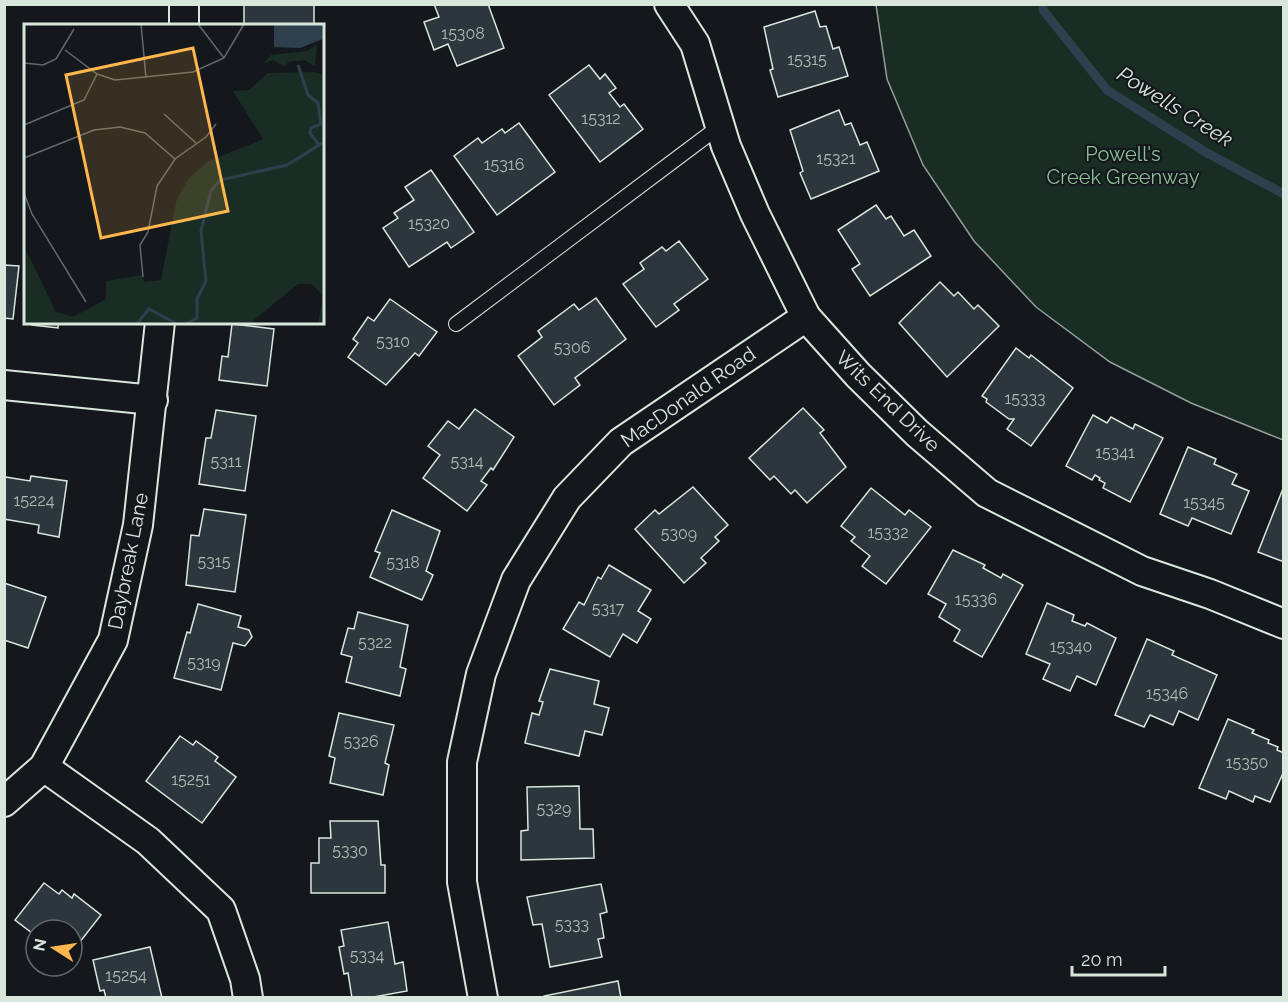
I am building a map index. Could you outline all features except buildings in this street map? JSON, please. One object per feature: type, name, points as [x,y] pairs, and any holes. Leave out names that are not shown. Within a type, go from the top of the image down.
[{"type":"street","points":[[184,4],[184,24]]},
{"type":"street","name":"Wits End Drive","points":[[669,4],[695,44],[726,146],[755,214],[806,317],[858,375],[909,425],[987,493],[1142,571],[1210,594],[1284,624]]},
{"type":"street","name":"MacDonald Road","points":[[483,998],[462,882],[462,762],[481,674],[516,580],[567,498],[621,442],[806,317]]},
{"type":"street","name":"Daybreak Lane","points":[[4,802],[44,767],[113,640],[138,525],[160,324]]},
{"type":"street","points":[[4,385],[153,400]]},
{"type":"street","points":[[44,767],[148,842],[221,910],[245,979],[248,998]]},
{"type":"lane","points":[[456,324],[720,126]]},
{"type":"green space","name":"Powell's Creek Greenway","points":[[876,5],[1283,5],[1283,440],[1191,403],[1110,362],[1036,307],[974,241],[923,165],[887,79]]},
{"type":"waterway","name":"Powells Creek","points":[[1043,4],[1043,10],[1107,90],[1207,153],[1284,194]]}]
